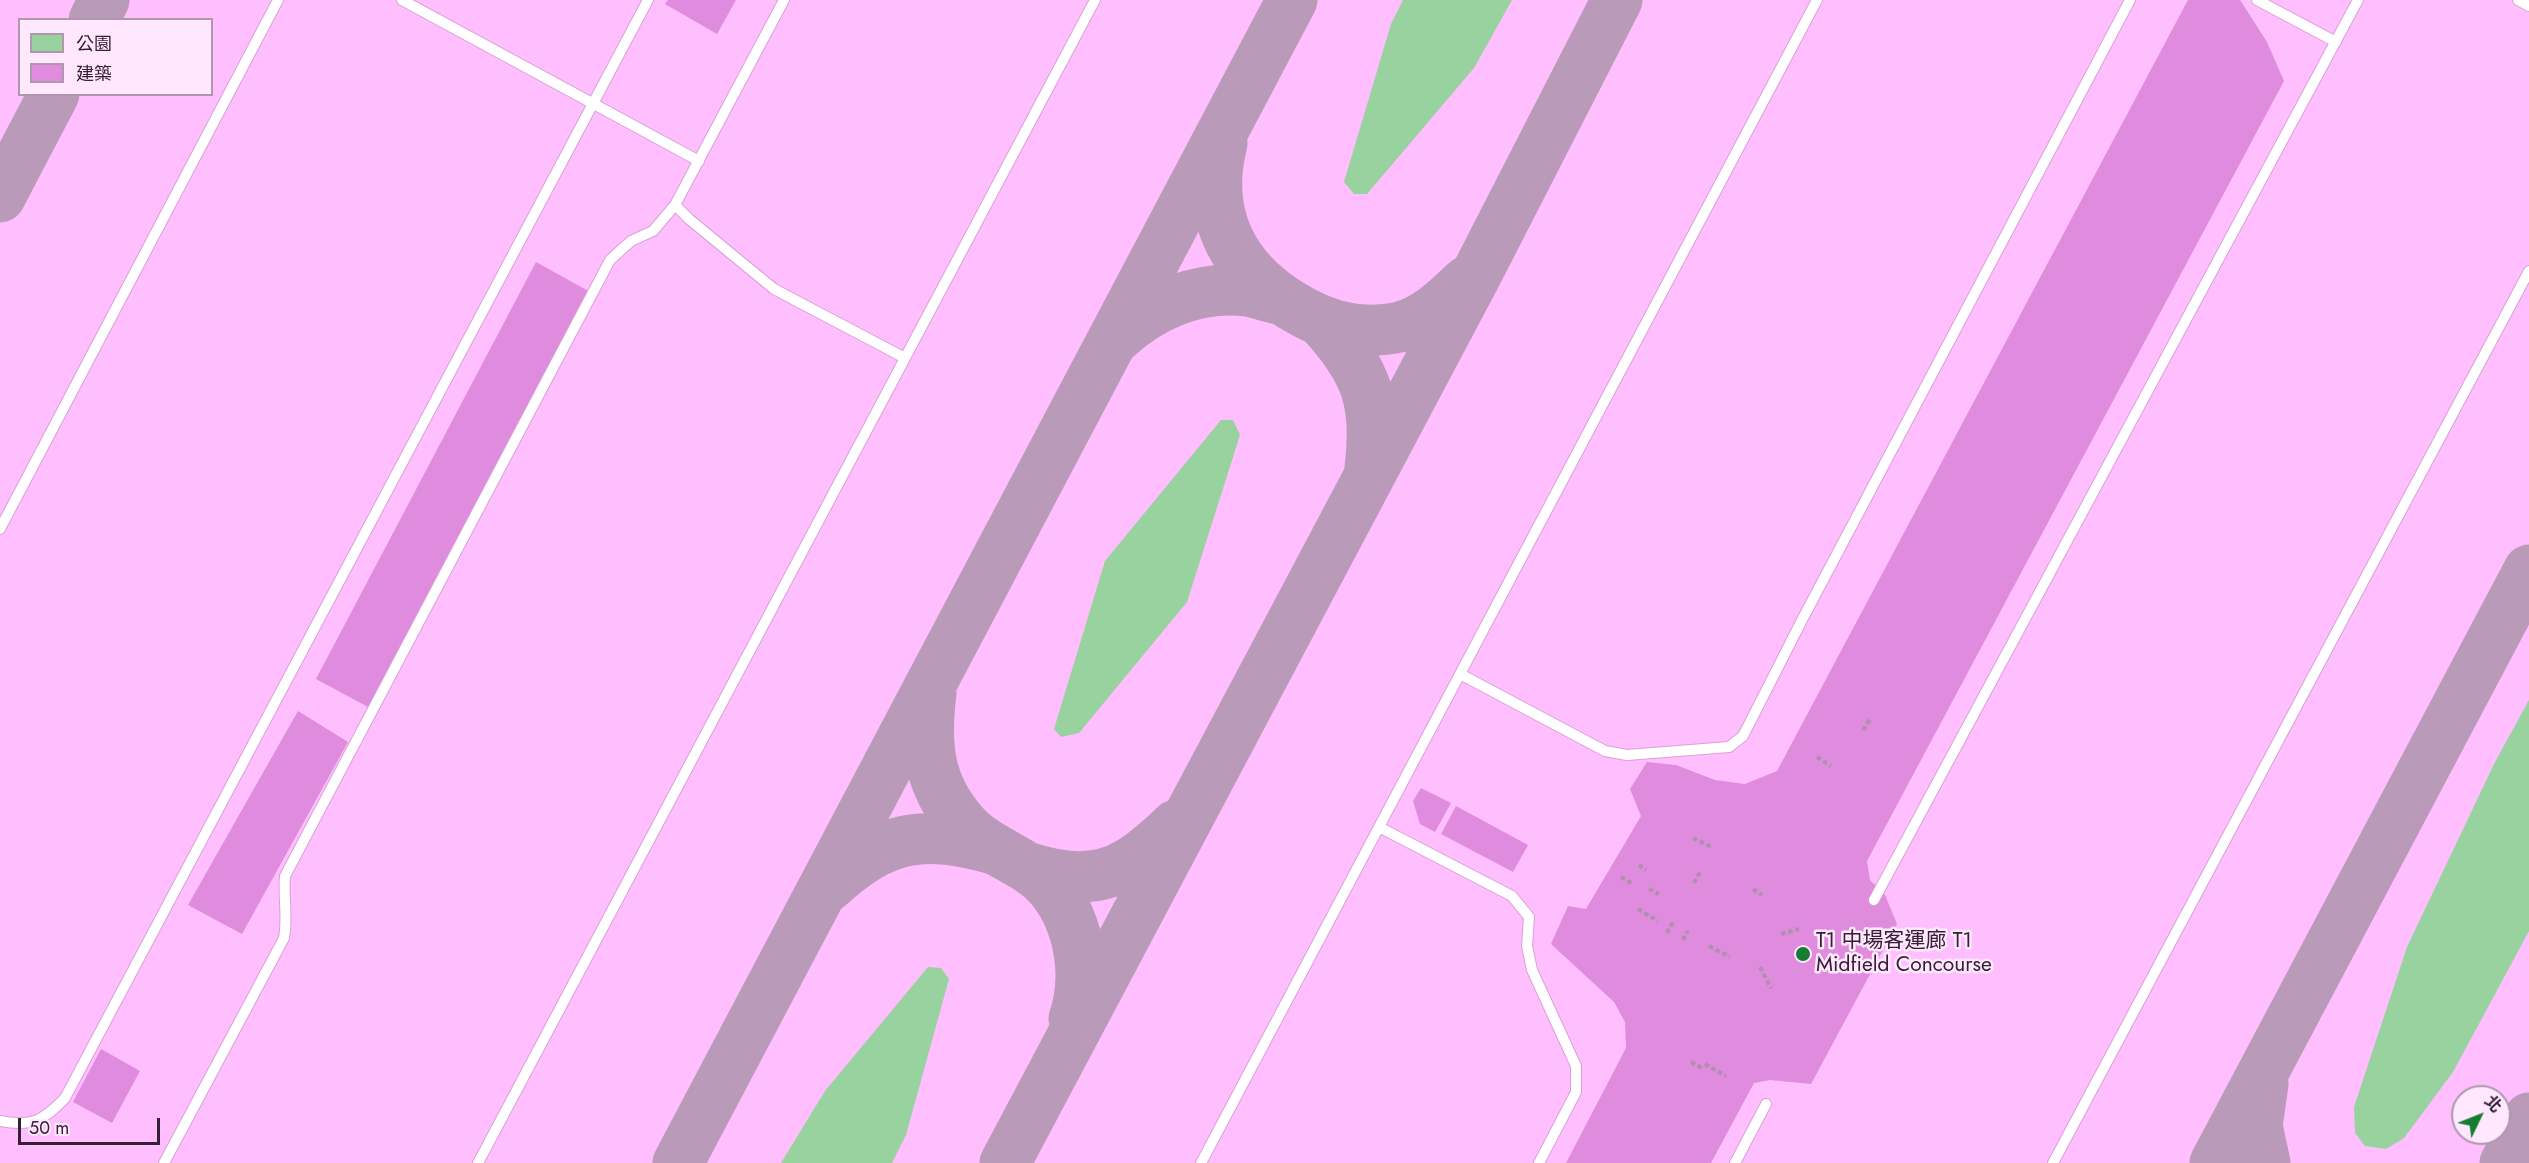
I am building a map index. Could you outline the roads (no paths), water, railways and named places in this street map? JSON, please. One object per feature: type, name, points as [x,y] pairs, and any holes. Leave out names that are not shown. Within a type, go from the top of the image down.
[{"type":"lane","points":[[0,529],[278,0]]},
{"type":"lane","points":[[402,0],[699,161]]},
{"type":"lane","points":[[0,1121],[20,1125],[46,1118],[65,1098],[648,0]]},
{"type":"lane","points":[[164,1163],[284,938],[287,917],[284,897],[285,876],[610,260],[631,241],[653,231],[675,205],[784,0]]},
{"type":"lane","points":[[478,1163],[1095,0]]},
{"type":"lane","points":[[1201,1163],[1817,0]]},
{"type":"lane","points":[[1460,674],[1605,751],[1627,755],[1729,747],[1743,736],[2130,0]]},
{"type":"lane","points":[[2257,0],[2336,42]]},
{"type":"lane","points":[[1874,900],[2358,0]]},
{"type":"lane","points":[[2518,0],[2529,6]]},
{"type":"lane","points":[[675,205],[774,289],[905,358]]},
{"type":"lane","points":[[2053,1163],[2529,271]]},
{"type":"lane","points":[[1379,827],[1512,896],[1529,917],[1527,945],[1532,970],[1576,1066],[1576,1092],[1539,1163]]},
{"type":"lane","points":[[1735,1163],[1766,1104]]},
{"type":"place","name":"T1 中場客運廊 T1 Midfield Concourse","points":[[1803,954]]}]
